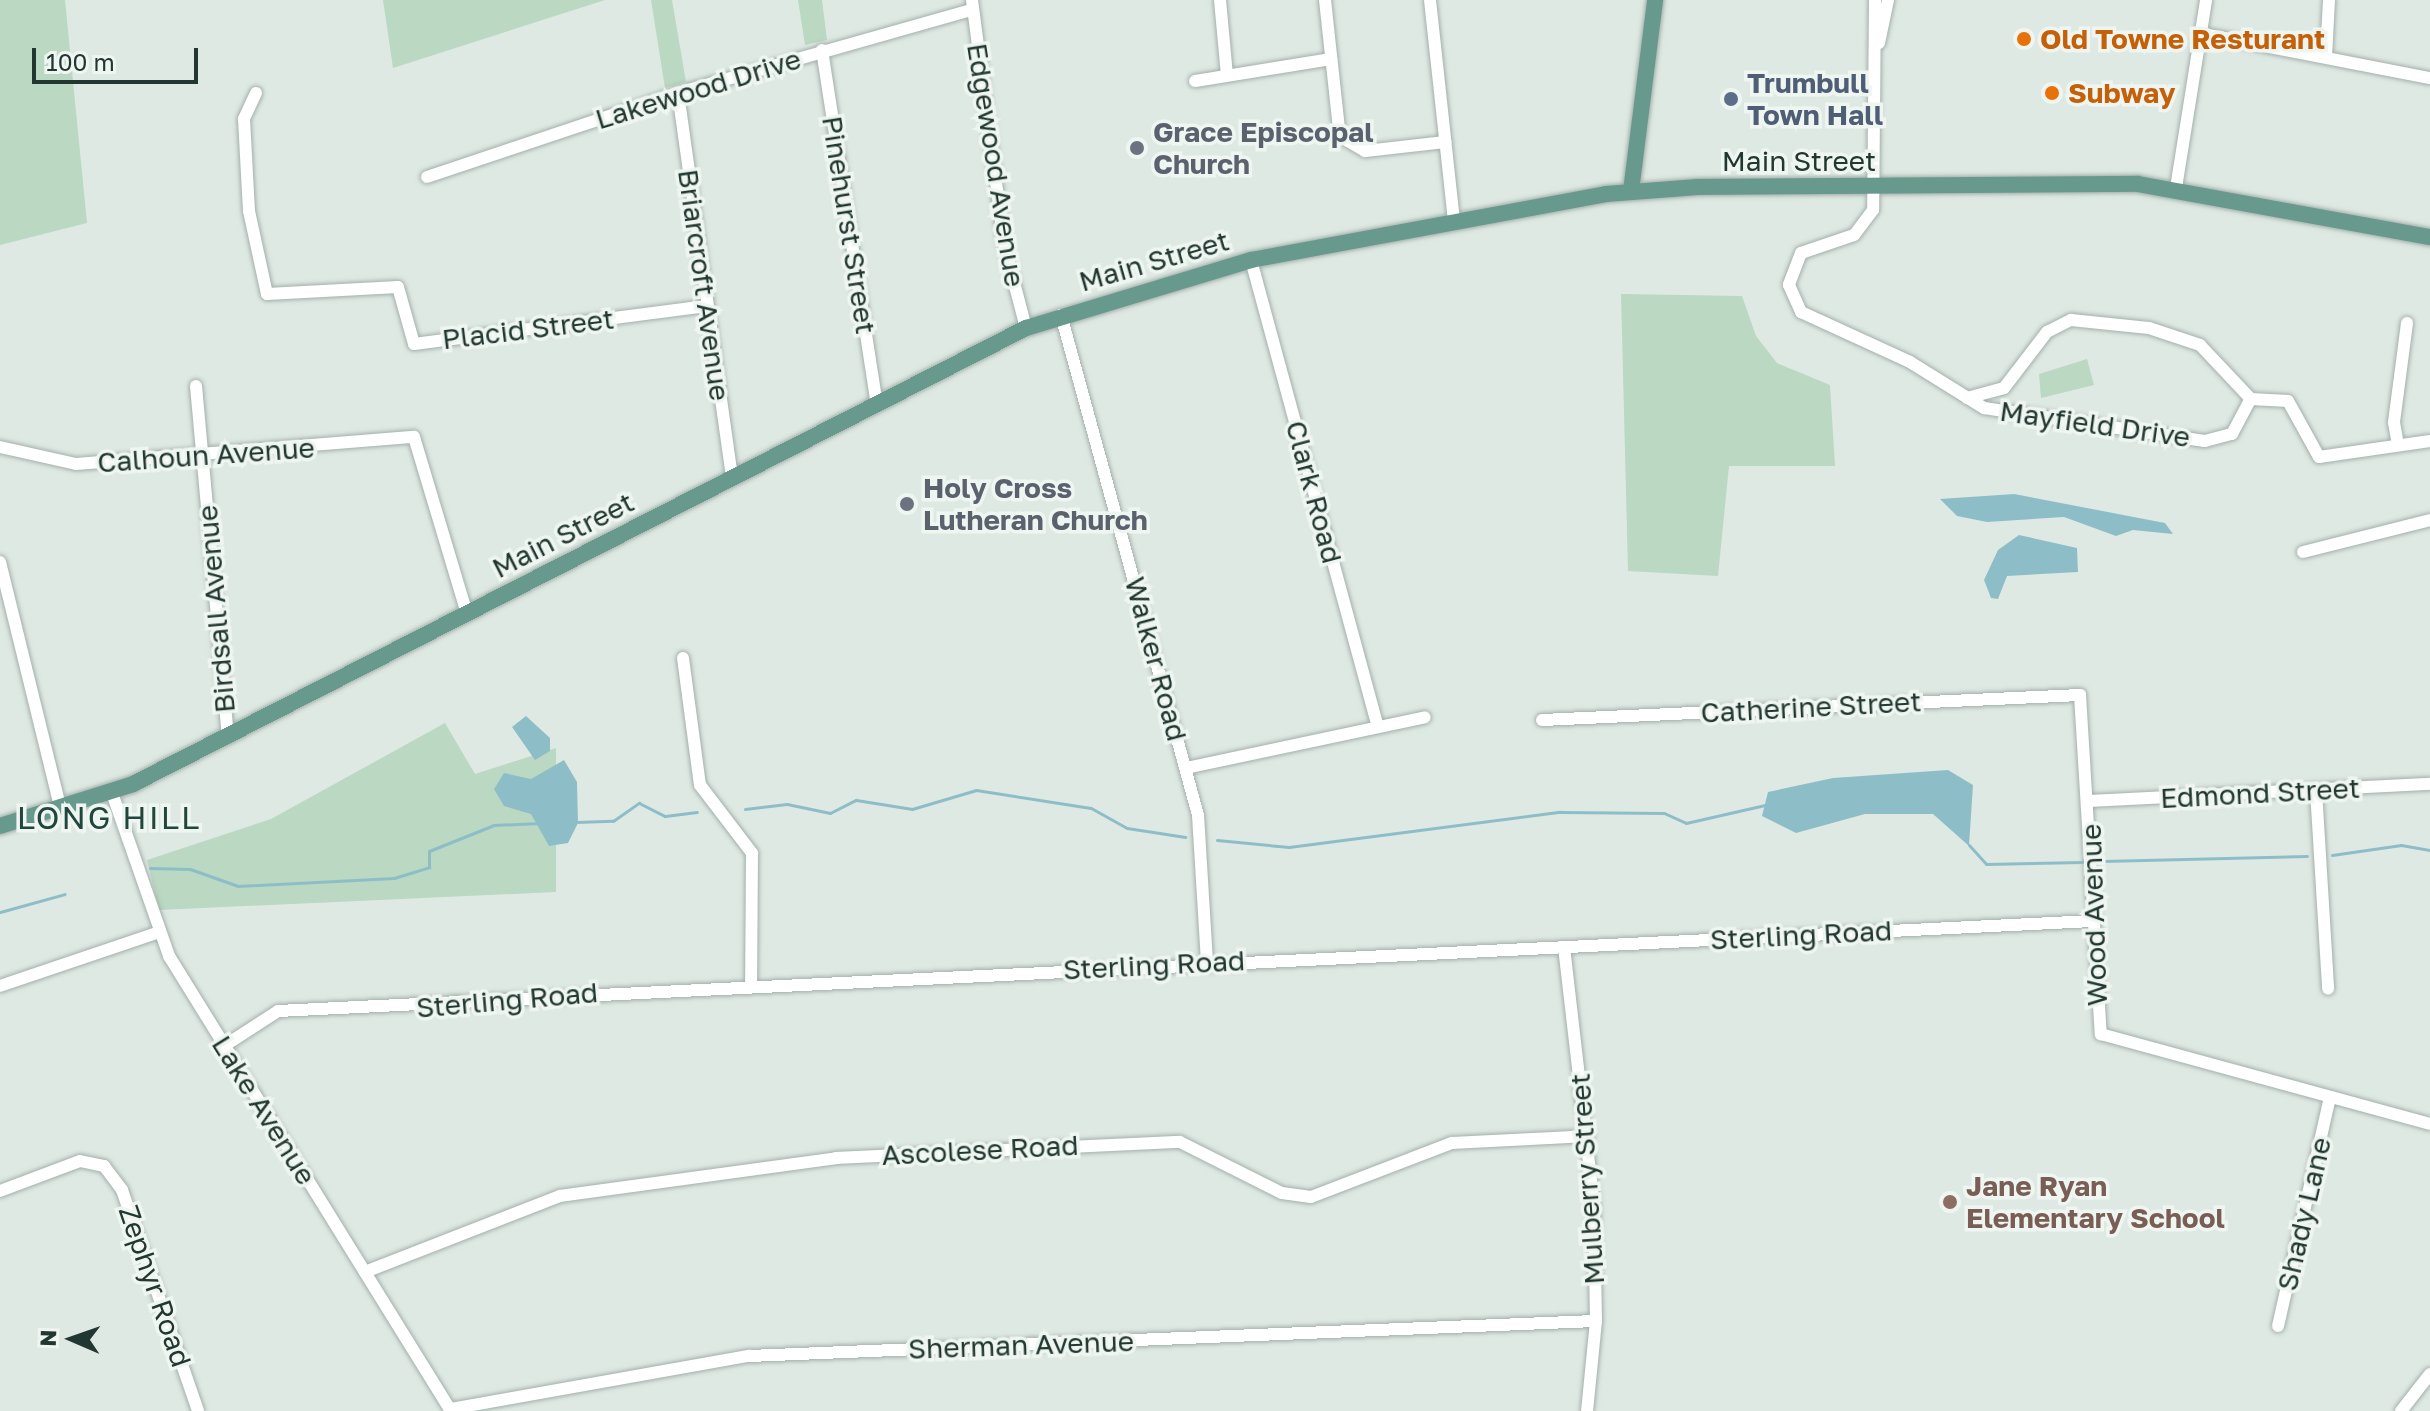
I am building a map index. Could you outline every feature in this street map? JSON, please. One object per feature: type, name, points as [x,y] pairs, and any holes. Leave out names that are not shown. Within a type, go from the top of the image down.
[{"type":"main road","points":[[1631,191],[1655,0]]},
{"type":"main road","name":"Main Street","points":[[0,826],[112,793],[467,614],[876,399],[1026,328],[1251,260],[1631,191],[2176,188],[2430,237]]},
{"type":"street","points":[[1220,0],[1227,75]]},
{"type":"street","points":[[1325,0],[1339,129],[1348,141],[1365,151],[1445,142]]},
{"type":"street","points":[[1430,0],[1454,221]]},
{"type":"street","points":[[1874,188],[1879,43],[1875,0]]},
{"type":"street","points":[[1879,43],[1888,0]]},
{"type":"street","points":[[2176,188],[2206,0]]},
{"type":"street","points":[[2326,57],[2329,0]]},
{"type":"street","name":"Lakewood Drive","points":[[427,177],[678,93],[972,5]]},
{"type":"street","name":"Edgewood Avenue","points":[[972,5],[1004,244],[1026,328]]},
{"type":"street","points":[[2203,34],[2430,78]]},
{"type":"street","name":"Pinehurst Street","points":[[822,50],[876,399]]},
{"type":"street","points":[[1195,81],[1331,59]]},
{"type":"street","name":"Placid Street","points":[[256,93],[244,119],[249,211],[267,294],[398,287],[414,344],[705,306]]},
{"type":"street","name":"Briarcroft Avenue","points":[[678,93],[705,306],[732,477]]},
{"type":"street","name":"Mayfield Drive","points":[[1874,188],[1862,229],[1801,253],[1790,274],[1794,303],[1984,408],[2205,441],[2232,434],[2251,399],[2200,345],[2149,328],[2071,320],[2047,332],[2004,388],[1967,398]]},
{"type":"street","name":"Clark Road","points":[[1251,260],[1377,725]]},
{"type":"street","name":"Walker Road","points":[[1061,315],[1186,768],[1203,843],[1207,962]]},
{"type":"street","points":[[2398,445],[2394,422],[2407,323]]},
{"type":"street","name":"Birdsall Avenue","points":[[196,386],[228,736]]},
{"type":"street","points":[[2251,399],[2295,404],[2319,457],[2430,441]]},
{"type":"street","name":"Calhoun Avenue","points":[[0,447],[76,464],[202,458],[414,437],[467,614]]},
{"type":"street","points":[[2303,552],[2430,520]]},
{"type":"street","points":[[0,562],[61,810]]},
{"type":"street","points":[[683,658],[700,785],[752,853],[751,986]]},
{"type":"street","name":"Catherine Street","points":[[1542,720],[2080,695]]},
{"type":"street","name":"Wood Avenue","points":[[2080,695],[2090,801],[2101,1034],[2329,1102],[2430,1124]]},
{"type":"street","points":[[1186,768],[1425,717]]},
{"type":"street","name":"Edmond Street","points":[[2090,801],[2430,784]]},
{"type":"street","points":[[2316,790],[2328,989]]},
{"type":"street","name":"Lake Avenue","points":[[112,793],[157,933],[451,1410]]},
{"type":"street","name":"Sterling Road","points":[[224,1046],[278,1011],[1207,962],[2095,921]]},
{"type":"street","points":[[0,986],[157,933]]},
{"type":"street","name":"Mulberry Street","points":[[1564,947],[1588,1136],[1596,1321],[1587,1411]]},
{"type":"street","name":"Shady Lane","points":[[2278,1326],[2329,1102]]},
{"type":"street","name":"Ascolese Road","points":[[365,1272],[560,1196],[836,1158],[1180,1142],[1282,1193],[1311,1197],[1452,1143],[1588,1136]]},
{"type":"street","name":"Zephyr Road","points":[[0,1191],[80,1161],[104,1166],[122,1190],[198,1411]]},
{"type":"street","name":"Sherman Avenue","points":[[451,1410],[749,1356],[1596,1321]]},
{"type":"street","points":[[2401,1411],[2430,1374]]},
{"type":"green space","points":[[0,0],[65,0],[87,223],[0,245]]},
{"type":"green space","points":[[383,0],[605,0],[393,68]]},
{"type":"green space","points":[[651,0],[672,0],[686,82],[665,88]]},
{"type":"green space","points":[[798,0],[822,0],[827,40],[805,45]]},
{"type":"green space","points":[[1621,294],[1742,296],[1756,336],[1777,363],[1830,385],[1835,466],[1729,466],[1718,576],[1628,571]]},
{"type":"green space","points":[[2087,359],[2094,385],[2041,398],[2039,374]]},
{"type":"green space","points":[[445,723],[475,774],[556,748],[556,892],[159,910],[147,860],[271,819]]},
{"type":"water","points":[[2014,494],[2165,523],[2173,534],[2133,530],[2116,536],[2064,517],[1987,522],[1957,516],[1940,499]]},
{"type":"water","points":[[2019,535],[2077,548],[2078,572],[2007,576],[1998,599],[1991,598],[1984,580],[1998,550]]},
{"type":"water","points":[[526,716],[550,738],[550,751],[535,760],[512,727]]},
{"type":"water","points":[[564,760],[577,782],[578,823],[568,843],[549,846],[531,814],[504,806],[494,789],[504,773],[531,779]]},
{"type":"water","points":[[1948,770],[1973,785],[1969,846],[1933,814],[1865,814],[1796,833],[1762,816],[1768,792],[1833,778]]},
{"type":"waterway","points":[[745,809],[787,804],[830,813],[856,800],[912,809],[976,790],[1091,808],[1127,828],[1185,837]]},
{"type":"waterway","points":[[576,822],[613,821],[639,803],[665,816],[697,812]]},
{"type":"waterway","points":[[1217,840],[1289,847],[1560,812],[1664,813],[1686,823],[1765,805]]},
{"type":"waterway","points":[[150,868],[190,869],[238,886],[394,878],[429,867],[429,851],[494,825],[540,823]]},
{"type":"waterway","points":[[1969,845],[1986,864],[2083,862]]},
{"type":"waterway","points":[[2332,855],[2401,845],[2430,850]]},
{"type":"waterway","points":[[2103,861],[2307,856]]},
{"type":"waterway","points":[[0,912],[65,894]]},
{"type":"place","name":"Old Towne Resturant","points":[[2024,39]]},
{"type":"place","name":"Subway","points":[[2052,93]]},
{"type":"place","name":"Trumbull Town Hall","points":[[1731,99]]},
{"type":"place","name":"Grace Episcopal Church","points":[[1137,148]]},
{"type":"place","name":"Holy Cross Lutheran Church","points":[[907,504]]},
{"type":"place","name":"Jane Ryan Elementary School","points":[[1950,1202]]},
{"type":"district","name":"LONG HILL","points":[[109,817]]}]
